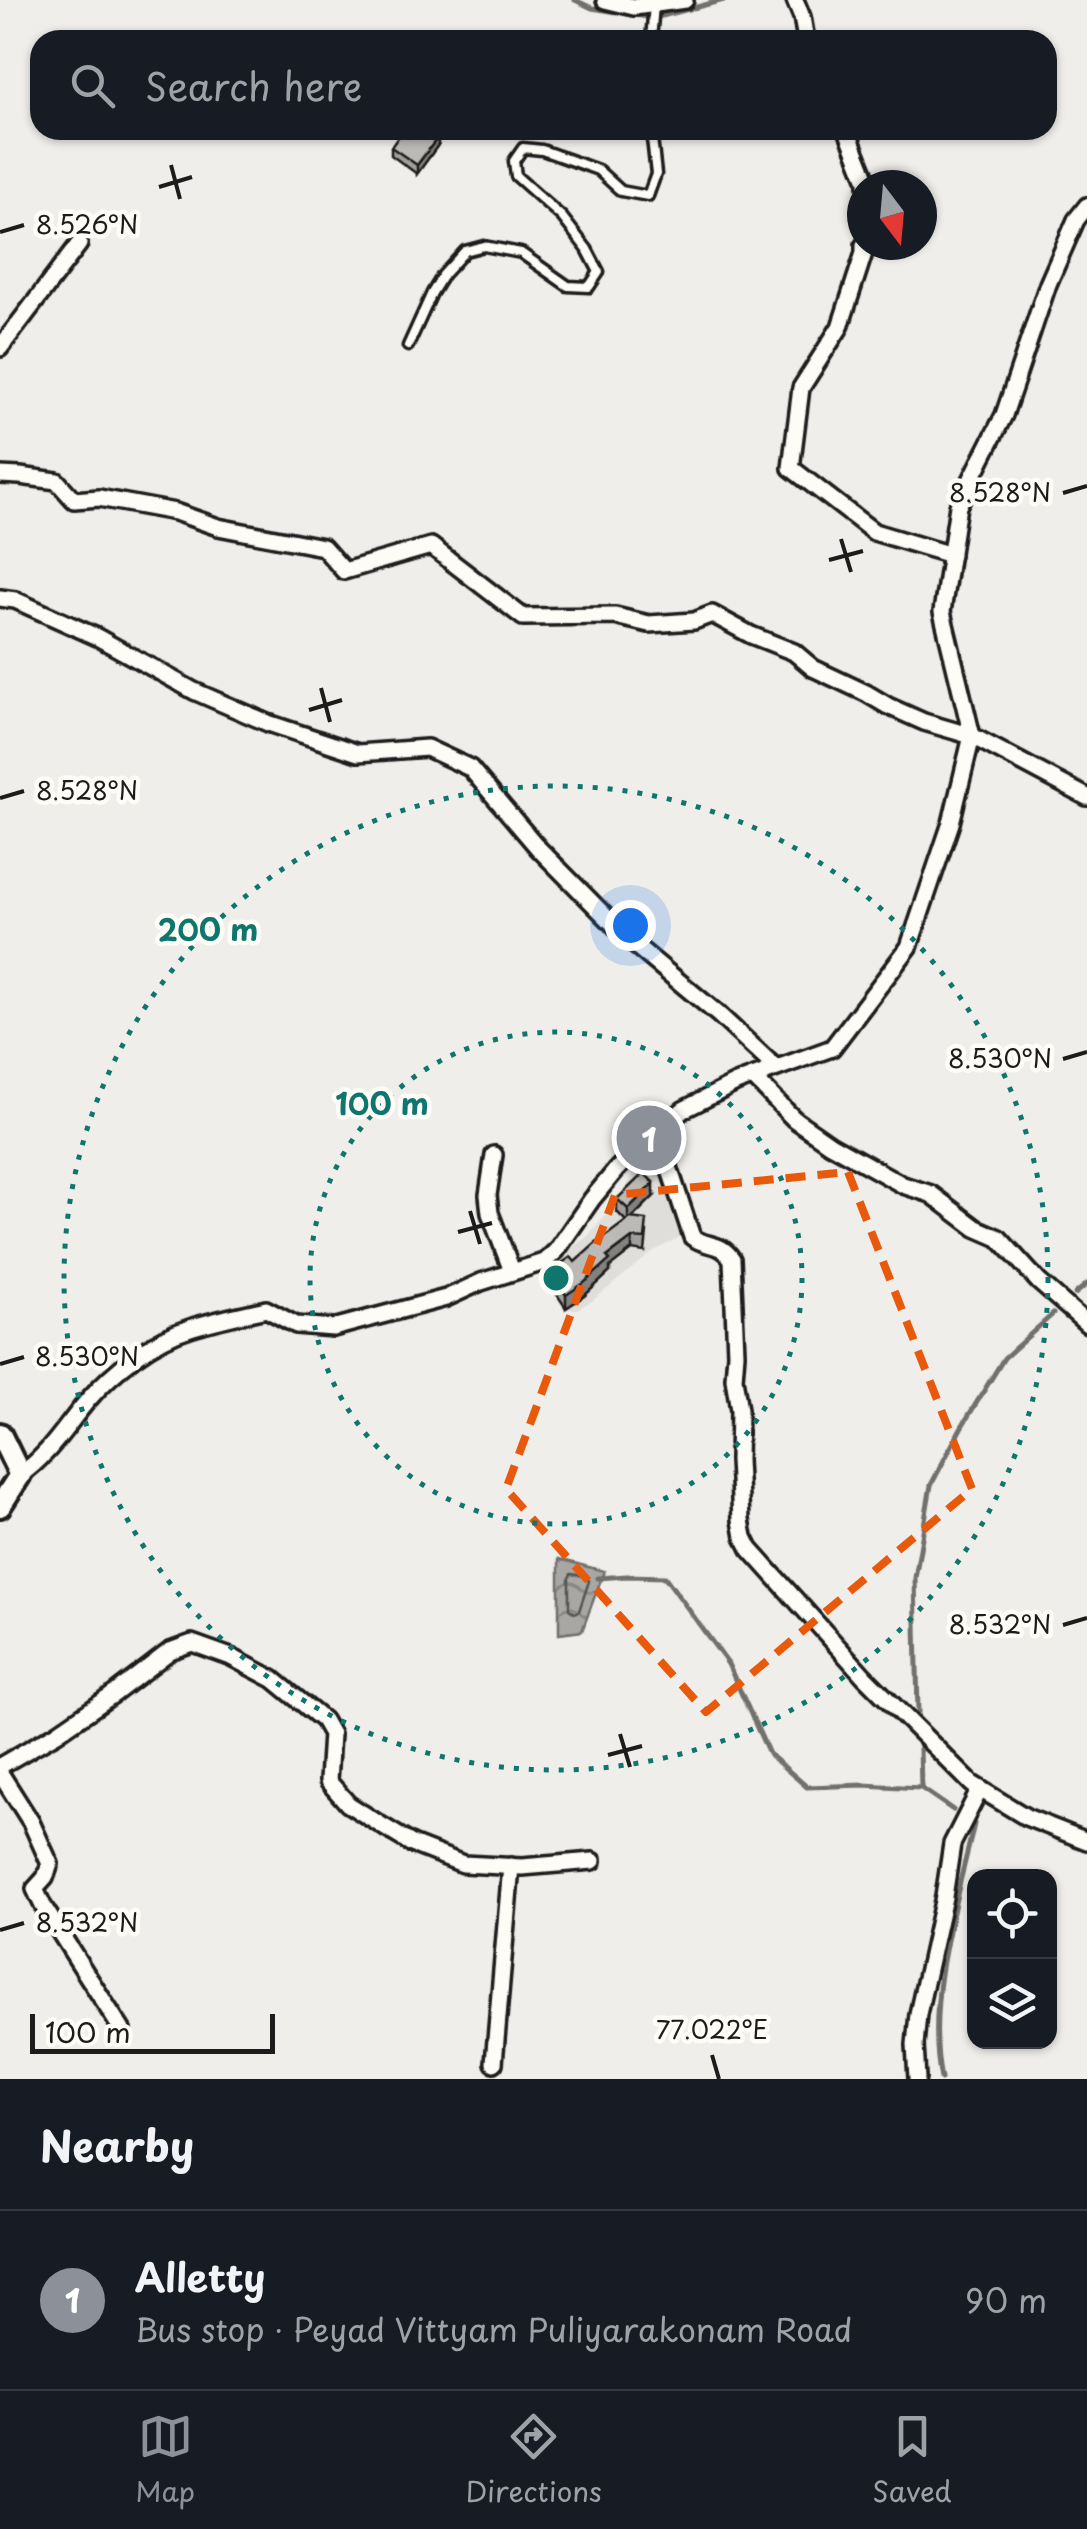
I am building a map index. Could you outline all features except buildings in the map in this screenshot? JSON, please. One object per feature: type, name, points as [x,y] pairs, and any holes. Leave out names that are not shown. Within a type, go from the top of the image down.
[{"type":"main road","points":[[0,1434],[20,1475],[0,1506]]},
{"type":"street","points":[[605,0],[634,7],[685,0]]},
{"type":"street","points":[[796,1],[804,30]]},
{"type":"street","points":[[851,140],[863,170]]},
{"type":"street","points":[[20,1475],[42,1460],[90,1398],[118,1370],[186,1329],[266,1309],[296,1324],[333,1328],[446,1298],[544,1262],[616,1170],[683,1110],[752,1077],[832,1048],[909,948],[950,823],[972,736],[942,612],[958,506],[1004,415],[1048,284],[1076,220],[1087,206]]},
{"type":"street","points":[[0,348],[79,244]]},
{"type":"street","points":[[862,260],[840,327],[801,388],[791,468],[874,532],[951,555]]},
{"type":"street","points":[[0,475],[57,481],[74,500],[100,498],[175,512],[218,527],[323,547],[344,571],[431,546],[523,617],[614,616],[649,624],[694,621],[712,614],[794,652],[813,668],[888,706],[972,736],[1087,797]]},
{"type":"street","points":[[0,598],[15,600],[96,637],[194,692],[268,724],[358,753],[426,748],[470,768],[539,849],[630,942],[776,1068]]},
{"type":"street","points":[[752,1077],[794,1118],[830,1144],[904,1185],[931,1194],[976,1228],[999,1238],[1039,1282],[1087,1324]]},
{"type":"street","points":[[649,1138],[667,1161],[692,1237],[721,1247],[732,1259],[738,1478],[747,1544],[865,1677],[972,1784],[1026,1817],[1087,1841]]},
{"type":"street","points":[[494,1155],[488,1195],[490,1213],[512,1271]]},
{"type":"street","points":[[122,2030],[42,1906],[35,1888],[45,1878],[50,1864],[32,1822],[0,1770],[114,1694],[170,1650],[192,1644],[231,1657],[274,1679],[323,1720],[331,1734],[328,1781],[348,1804],[412,1844],[463,1864],[511,1866],[594,1861]]},
{"type":"street","points":[[917,2079],[918,2014],[952,1844],[980,1789]]},
{"type":"street","points":[[494,2063],[511,1866]]},
{"type":"lane","points":[[652,30],[654,6]]},
{"type":"lane","points":[[408,346],[432,293],[464,251],[484,246],[521,253],[568,286],[589,288],[598,272],[586,249],[562,217],[516,176],[514,161],[523,148],[542,150],[598,170],[621,192],[648,196],[656,174],[652,140]]},
{"type":"highlighted area","points":[[848,1172],[972,1489],[706,1712],[506,1489],[615,1195]]},
{"type":"shaded area","points":[[658,1155],[682,1236],[654,1251],[592,1301],[577,1309],[565,1309],[544,1278],[543,1268],[587,1237],[641,1164]]},
{"type":"water","points":[[559,1559],[604,1571],[582,1631],[559,1634]]},
{"type":"waterway","points":[[575,0],[592,8],[654,18],[724,0]]},
{"type":"waterway","points":[[1075,1294],[1087,1284]]},
{"type":"waterway","points":[[918,1713],[915,1578],[931,1485],[1004,1358],[1053,1314]]},
{"type":"waterway","points":[[597,1578],[665,1577],[728,1664],[769,1754],[807,1787],[921,1788],[953,1810]]},
{"type":"waterway","points":[[920,1749],[921,1788]]},
{"type":"waterway","points":[[941,2079],[937,2048],[940,1984],[974,1824]]},
{"type":"place","name":"Alletty","points":[[649,1138]]}]
